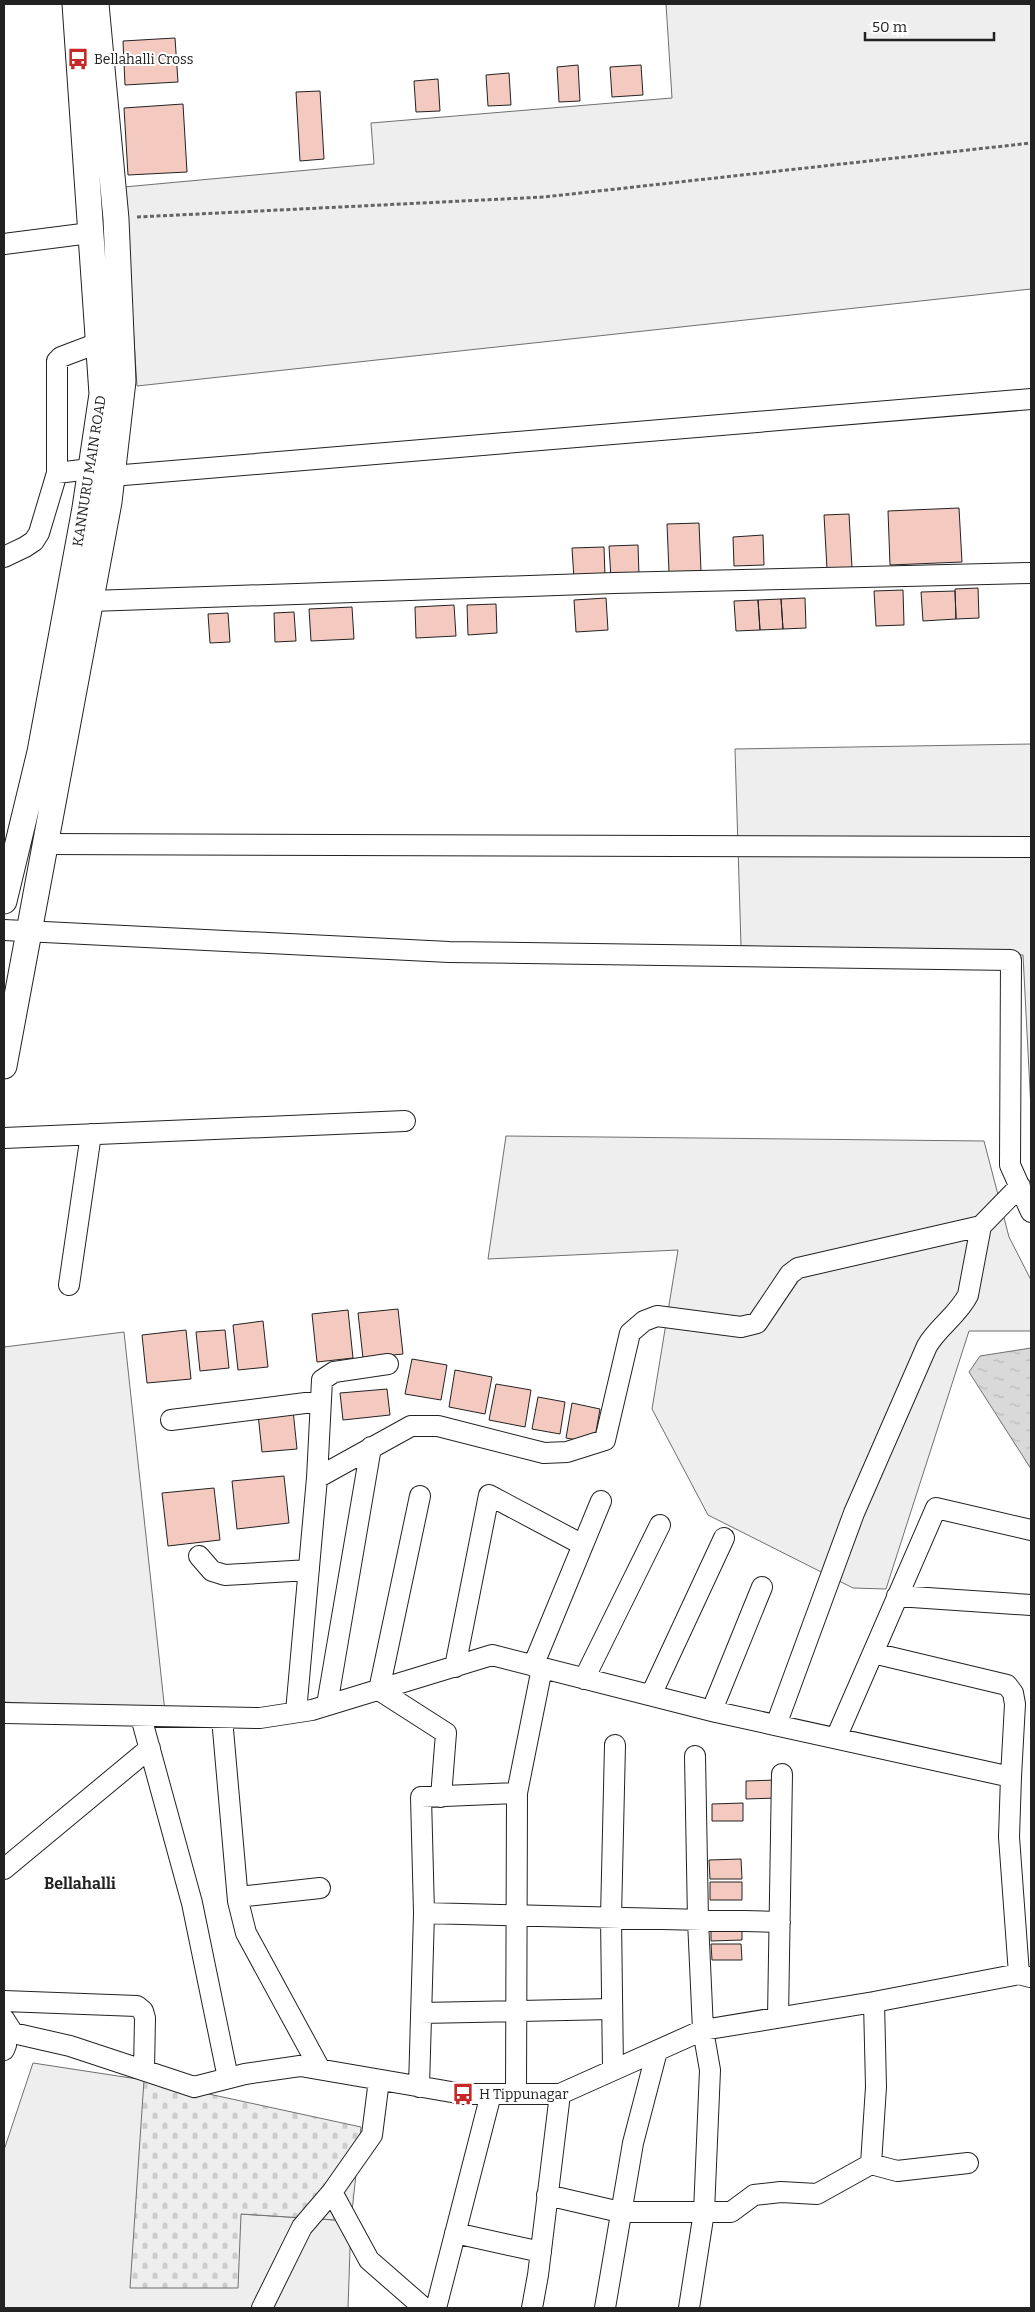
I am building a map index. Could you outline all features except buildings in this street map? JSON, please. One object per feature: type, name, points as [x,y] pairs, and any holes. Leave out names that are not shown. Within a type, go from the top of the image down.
[{"type":"main road","name":"KANNURU MAIN ROAD","points":[[4,901],[40,752],[101,473],[102,394],[75,4]]},
{"type":"main road","points":[[4,1066],[91,601],[101,473],[123,381],[116,218],[96,4]]},
{"type":"street","points":[[4,244],[90,233]]},
{"type":"street","points":[[4,557],[34,541],[39,533],[57,473],[57,361],[61,357],[98,343]]},
{"type":"street","points":[[57,473],[101,473],[1031,399]]},
{"type":"street","points":[[91,601],[605,583],[1031,572]]},
{"type":"street","points":[[45,844],[1031,847]]},
{"type":"street","points":[[4,930],[449,952],[1011,960],[1010,1165],[1031,1212]]},
{"type":"street","points":[[4,1138],[405,1121]]},
{"type":"street","points":[[69,1285],[91,1134]]},
{"type":"street","points":[[317,1478],[411,1426],[438,1426],[544,1453],[567,1452],[605,1440],[630,1333],[644,1321],[657,1316],[741,1327],[757,1323],[790,1274],[798,1268],[981,1226],[1020,1186]]},
{"type":"street","points":[[776,1725],[854,1513],[927,1346],[932,1337],[963,1305],[968,1295],[981,1226]]},
{"type":"street","points":[[296,1712],[317,1478],[322,1380],[334,1372],[388,1364]]},
{"type":"street","points":[[172,1420],[321,1401]]},
{"type":"street","points":[[327,1705],[371,1447]]},
{"type":"street","points":[[455,1667],[489,1495],[583,1545]]},
{"type":"street","points":[[379,1690],[420,1496]]},
{"type":"street","points":[[516,2094],[517,1793],[537,1667],[583,1545],[602,1501]]},
{"type":"street","points":[[836,1738],[936,1508],[1031,1530]]},
{"type":"street","points":[[584,1679],[660,1525]]},
{"type":"street","points":[[651,1695],[724,1538]]},
{"type":"street","points":[[199,1556],[212,1571],[226,1575],[309,1570]]},
{"type":"street","points":[[712,1710],[762,1587]]},
{"type":"street","points":[[898,1596],[1031,1605]]},
{"type":"street","points":[[4,2019],[13,2033],[70,2046],[194,2087],[228,2078],[300,2066],[463,2094],[560,2094],[703,2030],[1025,1976],[1009,1837],[1016,1704],[1013,1693],[1007,1685],[873,1653]]},
{"type":"street","points":[[4,1713],[260,1718],[327,1705],[492,1655],[712,1710],[1011,1778]]},
{"type":"street","points":[[379,1690],[446,1733],[441,1796]]},
{"type":"street","points":[[141,1717],[192,1903],[228,2078]]},
{"type":"street","points":[[222,1718],[238,1897],[250,1940],[320,2069]]},
{"type":"street","points":[[613,2070],[611,1918],[616,1745]]},
{"type":"street","points":[[4,1869],[150,1748]]},
{"type":"street","points":[[689,2308],[704,2212],[710,2070],[703,2030],[698,1920],[695,1756]]},
{"type":"street","points":[[778,2018],[782,1774]]},
{"type":"street","points":[[419,2087],[424,1913],[421,1797],[517,1793]]},
{"type":"street","points":[[238,1897],[320,1888]]},
{"type":"street","points":[[424,1913],[780,1922]]},
{"type":"street","points":[[4,2001],[137,2006],[143,2011],[146,2018],[144,2070]]},
{"type":"street","points":[[872,2164],[876,2086],[874,2002]]},
{"type":"street","points":[[421,2013],[612,2008]]},
{"type":"street","points":[[605,2308],[633,2143],[657,2051]]},
{"type":"street","points":[[262,2308],[302,2227],[332,2192],[372,2135],[379,2080]]},
{"type":"street","points":[[436,2308],[491,2094]]},
{"type":"street","points":[[532,2308],[541,2252],[560,2094]]},
{"type":"street","points":[[547,2195],[620,2212],[731,2212],[754,2195],[781,2192],[817,2194],[872,2164],[897,2171],[968,2163]]},
{"type":"street","points":[[332,2192],[369,2260],[424,2308]]},
{"type":"street","points":[[454,2233],[541,2252]]},
{"type":"path","points":[[116,218],[544,197],[1031,143]]},
{"type":"green space","points":[[666,4],[1031,4],[1031,289],[137,386],[124,187],[374,164],[371,123],[672,98]]},
{"type":"green space","points":[[1031,744],[1031,1109],[1023,955],[741,946],[735,749]]},
{"type":"green space","points":[[506,1136],[984,1141],[1009,1237],[1031,1280],[1031,1331],[969,1331],[886,1589],[853,1588],[708,1515],[652,1409],[678,1250],[488,1259]]},
{"type":"green space","points":[[124,1332],[165,1712],[4,1702],[4,1347]]},
{"type":"green space","points":[[33,2063],[144,2080],[240,2214],[351,2221],[348,2308],[4,2308],[4,2150]]},
{"type":"green space","points":[[144,2080],[361,2127],[351,2221],[241,2214],[238,2288],[130,2288]]},
{"type":"water","points":[[1031,1348],[1031,1469],[969,1372],[980,1356]]},
{"type":"place","name":"Bellahalli Cross","points":[[78,59]]},
{"type":"place","name":"H Tippunagar","points":[[463,2094]]},
{"type":"district","name":"Bellahalli","points":[[80,1883]]}]
